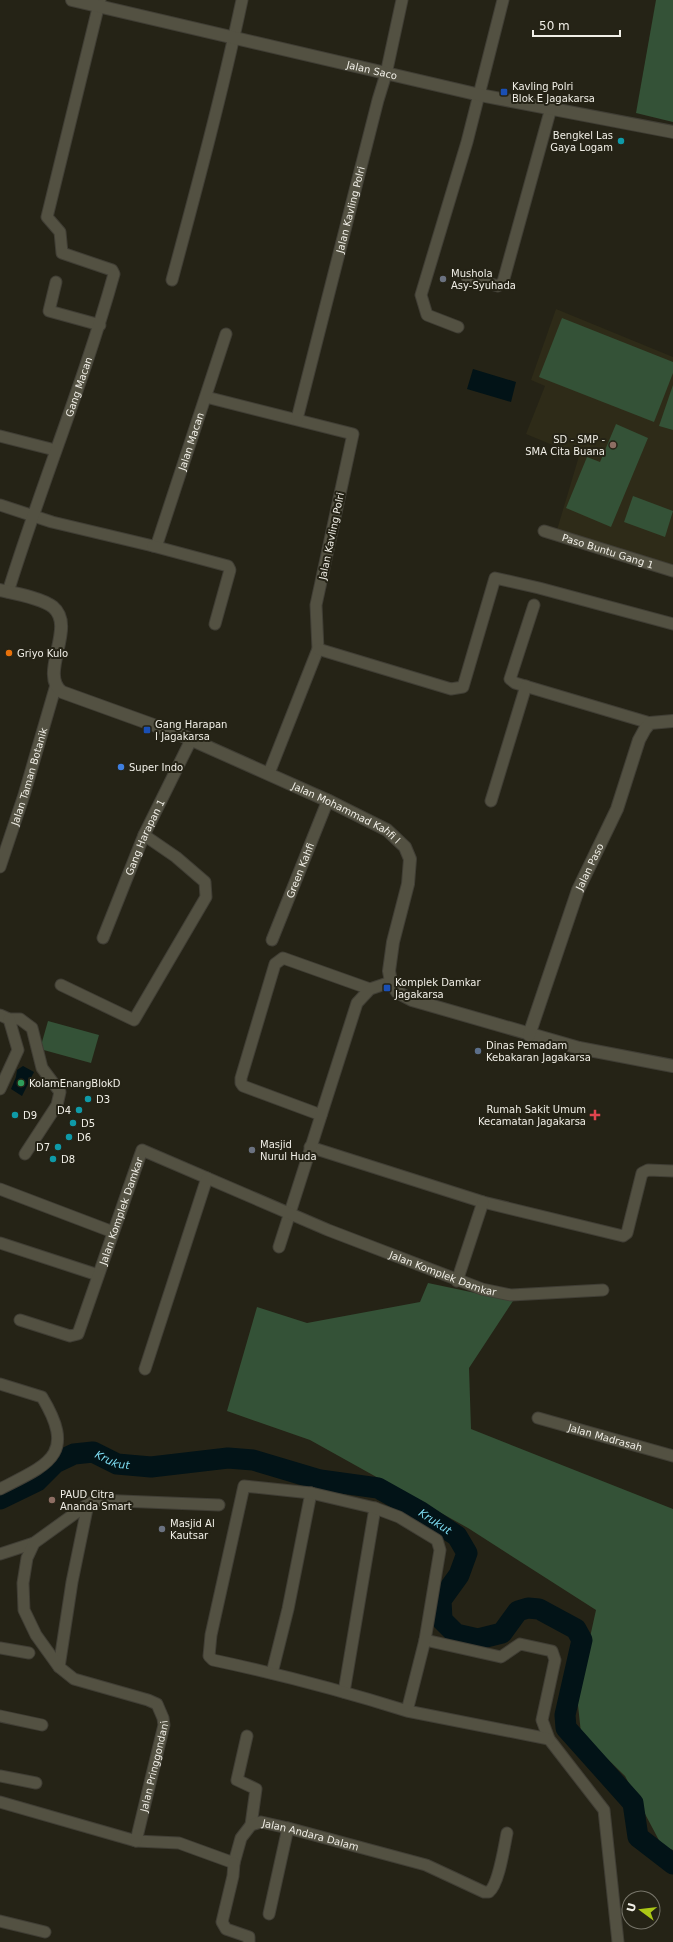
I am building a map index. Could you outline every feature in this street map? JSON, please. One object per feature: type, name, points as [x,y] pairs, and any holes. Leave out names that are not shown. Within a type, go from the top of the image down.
[{"type":"main road","name":"Jalan Saco","points":[[72,0],[99,3],[235,38],[480,95],[673,132]]},
{"type":"main road","points":[[4,591],[45,603],[53,607],[58,613],[61,626],[54,674],[56,685]]},
{"type":"main road","name":"Jalan Mohammad Kahfi I","points":[[56,685],[62,692],[159,726],[269,773],[328,800],[387,830],[405,847],[410,859],[408,884],[393,942],[389,971],[391,982]]},
{"type":"main road","points":[[650,724],[673,721]]},
{"type":"main road","name":"Jalan Paso","points":[[529,1035],[578,890],[617,809],[639,740],[645,729],[650,724]]},
{"type":"main road","points":[[391,982],[397,992],[412,1000],[529,1035],[579,1048],[673,1066]]},
{"type":"street","points":[[172,280],[235,38],[242,0]]},
{"type":"street","name":"Jalan Kavling Polri","points":[[297,419],[378,100],[386,74],[402,0]]},
{"type":"street","points":[[458,327],[427,315],[421,294],[468,142],[503,0]]},
{"type":"street","name":"Gang Macan","points":[[4,591],[34,516],[55,450],[100,325],[114,274],[112,270],[62,253],[60,232],[47,217],[99,3]]},
{"type":"street","points":[[467,277],[498,286],[504,282],[551,108]]},
{"type":"street","points":[[56,282],[49,311],[100,325]]},
{"type":"street","name":"Jalan Macan","points":[[153,546],[160,540],[226,334]]},
{"type":"street","name":"Jalan Kavling Polri","points":[[206,397],[353,434],[316,606],[318,649]]},
{"type":"street","points":[[0,436],[55,450]]},
{"type":"street","points":[[0,505],[91,532],[153,546],[228,566],[230,570],[215,624]]},
{"type":"street","name":"Paso Buntu Gang 1","points":[[544,531],[673,572]]},
{"type":"street","points":[[269,773],[318,649],[452,689],[463,687],[495,578],[539,588],[673,624]]},
{"type":"street","points":[[534,605],[510,679],[526,686],[650,724]]},
{"type":"street","name":"Jalan Taman Botanik","points":[[0,866],[24,795],[56,685]]},
{"type":"street","points":[[491,801],[526,686]]},
{"type":"street","name":"Gang Harapan 1","points":[[102,938],[144,834],[191,740]]},
{"type":"street","name":"Green Kahfi","points":[[272,940],[328,800]]},
{"type":"street","points":[[61,985],[134,1020],[206,897],[205,882],[176,857],[144,834]]},
{"type":"street","points":[[321,1115],[243,1086],[240,1083],[275,964],[283,958],[370,988],[391,982]]},
{"type":"street","points":[[279,1247],[358,1003],[370,988]]},
{"type":"street","points":[[0,1088],[18,1050],[4,1017]]},
{"type":"street","points":[[4,1017],[20,1019],[32,1028],[42,1068],[60,1092],[57,1105],[25,1154]]},
{"type":"street","points":[[310,1148],[483,1202],[622,1236],[628,1233],[642,1173],[648,1170],[673,1171]]},
{"type":"street","name":"Jalan Komplek Damkar","points":[[20,1320],[74,1336],[80,1329],[142,1150],[290,1213],[457,1281],[482,1289],[511,1295],[603,1290]]},
{"type":"street","points":[[145,1369],[207,1178]]},
{"type":"street","points":[[0,1189],[114,1232]]},
{"type":"street","points":[[457,1281],[483,1202]]},
{"type":"street","points":[[0,1243],[98,1275]]},
{"type":"street","points":[[0,1384],[42,1397],[54,1417],[58,1443],[52,1458],[40,1469],[0,1489]]},
{"type":"street","name":"Jalan Madrasah","points":[[538,1418],[673,1456]]},
{"type":"street","points":[[407,1711],[425,1640],[440,1550],[437,1540],[400,1517],[375,1508],[311,1493],[244,1486],[211,1635],[209,1656],[213,1660],[272,1673],[344,1692],[407,1711],[549,1739]]},
{"type":"street","points":[[272,1673],[288,1609],[311,1493]]},
{"type":"street","points":[[0,1554],[34,1543],[88,1504],[97,1500],[220,1505]]},
{"type":"street","points":[[59,1667],[72,1582],[88,1504]]},
{"type":"street","points":[[344,1692],[375,1508]]},
{"type":"street","name":"Jalan Pringgondani","points":[[34,1543],[27,1558],[23,1583],[24,1610],[36,1635],[59,1667],[74,1679],[148,1700],[157,1704],[163,1718],[164,1725],[136,1841]]},
{"type":"street","points":[[425,1640],[501,1657],[520,1644],[552,1651],[555,1660],[542,1720],[549,1739],[604,1810],[618,1942]]},
{"type":"street","points":[[0,1648],[29,1653]]},
{"type":"street","points":[[0,1716],[42,1725]]},
{"type":"street","points":[[247,1736],[238,1780],[256,1789],[250,1825]]},
{"type":"street","points":[[0,1776],[36,1782]]},
{"type":"street","points":[[0,1802],[136,1841],[179,1843],[234,1863]]},
{"type":"street","name":"Jalan Andara Dalam","points":[[249,1942],[249,1937],[226,1929],[222,1922],[234,1876],[234,1863],[241,1838],[250,1825],[261,1822],[288,1828],[440,1871],[484,1892],[489,1892],[492,1889],[496,1880],[507,1834]]},
{"type":"street","points":[[269,1914],[288,1828]]},
{"type":"street","points":[[0,1921],[45,1932]]},
{"type":"shaded area","name":"SD - SMP - SMA Cita Buana","points":[[556,309],[673,357],[673,566],[557,530],[579,456],[526,434],[545,386],[531,380]]},
{"type":"shaded area","points":[[473,369],[516,382],[511,402],[467,389]]},
{"type":"shaded area","name":"KolamEnangBlokD","points":[[23,1066],[34,1072],[22,1096],[11,1089],[17,1070]]},
{"type":"green space","points":[[656,0],[673,0],[673,122],[636,113]]},
{"type":"green space","points":[[562,318],[673,362],[673,373],[654,422],[539,377]]},
{"type":"green space","points":[[673,385],[673,430],[659,426]]},
{"type":"green space","points":[[616,424],[648,438],[611,527],[566,508],[587,457],[600,462]]},
{"type":"green space","points":[[633,496],[673,511],[665,537],[624,522]]},
{"type":"green space","points":[[48,1021],[99,1035],[91,1063],[40,1049]]},
{"type":"green space","points":[[428,1283],[513,1301],[469,1368],[471,1429],[673,1509],[673,1850],[662,1846],[625,1776],[581,1733],[577,1696],[596,1610],[468,1528],[310,1440],[227,1411],[257,1307],[307,1323],[420,1302]]},
{"type":"waterway","name":"Krukut","points":[[0,1499],[37,1481],[55,1463],[74,1454],[93,1452],[117,1464],[151,1467],[228,1458],[253,1460],[320,1480],[378,1488],[421,1512],[457,1536],[467,1553],[459,1575],[441,1600],[442,1620],[456,1634],[478,1639],[502,1633],[518,1611],[528,1608],[539,1609],[576,1629],[582,1640],[565,1715],[566,1728],[633,1803],[638,1837],[673,1864]]},
{"type":"place","name":"Kavling Polri Blok E Jagakarsa","points":[[504,92]]},
{"type":"place","name":"Bengkel Las Gaya Logam","points":[[621,141]]},
{"type":"place","name":"Mushola Asy-Syuhada","points":[[443,279]]},
{"type":"place","name":"SD - SMP - SMA Cita Buana","points":[[613,445]]},
{"type":"place","name":"Griyo Kulo","points":[[9,653]]},
{"type":"place","name":"Gang Harapan I Jagakarsa","points":[[147,730]]},
{"type":"place","name":"Super Indo","points":[[121,767]]},
{"type":"place","name":"Komplek Damkar Jagakarsa","points":[[387,988]]},
{"type":"place","name":"Dinas Pemadam Kebakaran Jagakarsa","points":[[478,1051]]},
{"type":"place","name":"KolamEnangBlokD","points":[[21,1083]]},
{"type":"place","name":"D3","points":[[88,1099]]},
{"type":"place","name":"D4","points":[[79,1110]]},
{"type":"place","name":"D9","points":[[15,1115]]},
{"type":"place","name":"Rumah Sakit Umum Kecamatan Jagakarsa","points":[[595,1115]]},
{"type":"place","name":"D5","points":[[73,1123]]},
{"type":"place","name":"D6","points":[[69,1137]]},
{"type":"place","name":"D7","points":[[58,1147]]},
{"type":"place","name":"Masjid Nurul Huda","points":[[252,1150]]},
{"type":"place","name":"D8","points":[[53,1159]]},
{"type":"place","name":"PAUD Citra Ananda Smart","points":[[52,1500]]},
{"type":"place","name":"Masjid Al Kautsar","points":[[162,1529]]}]
